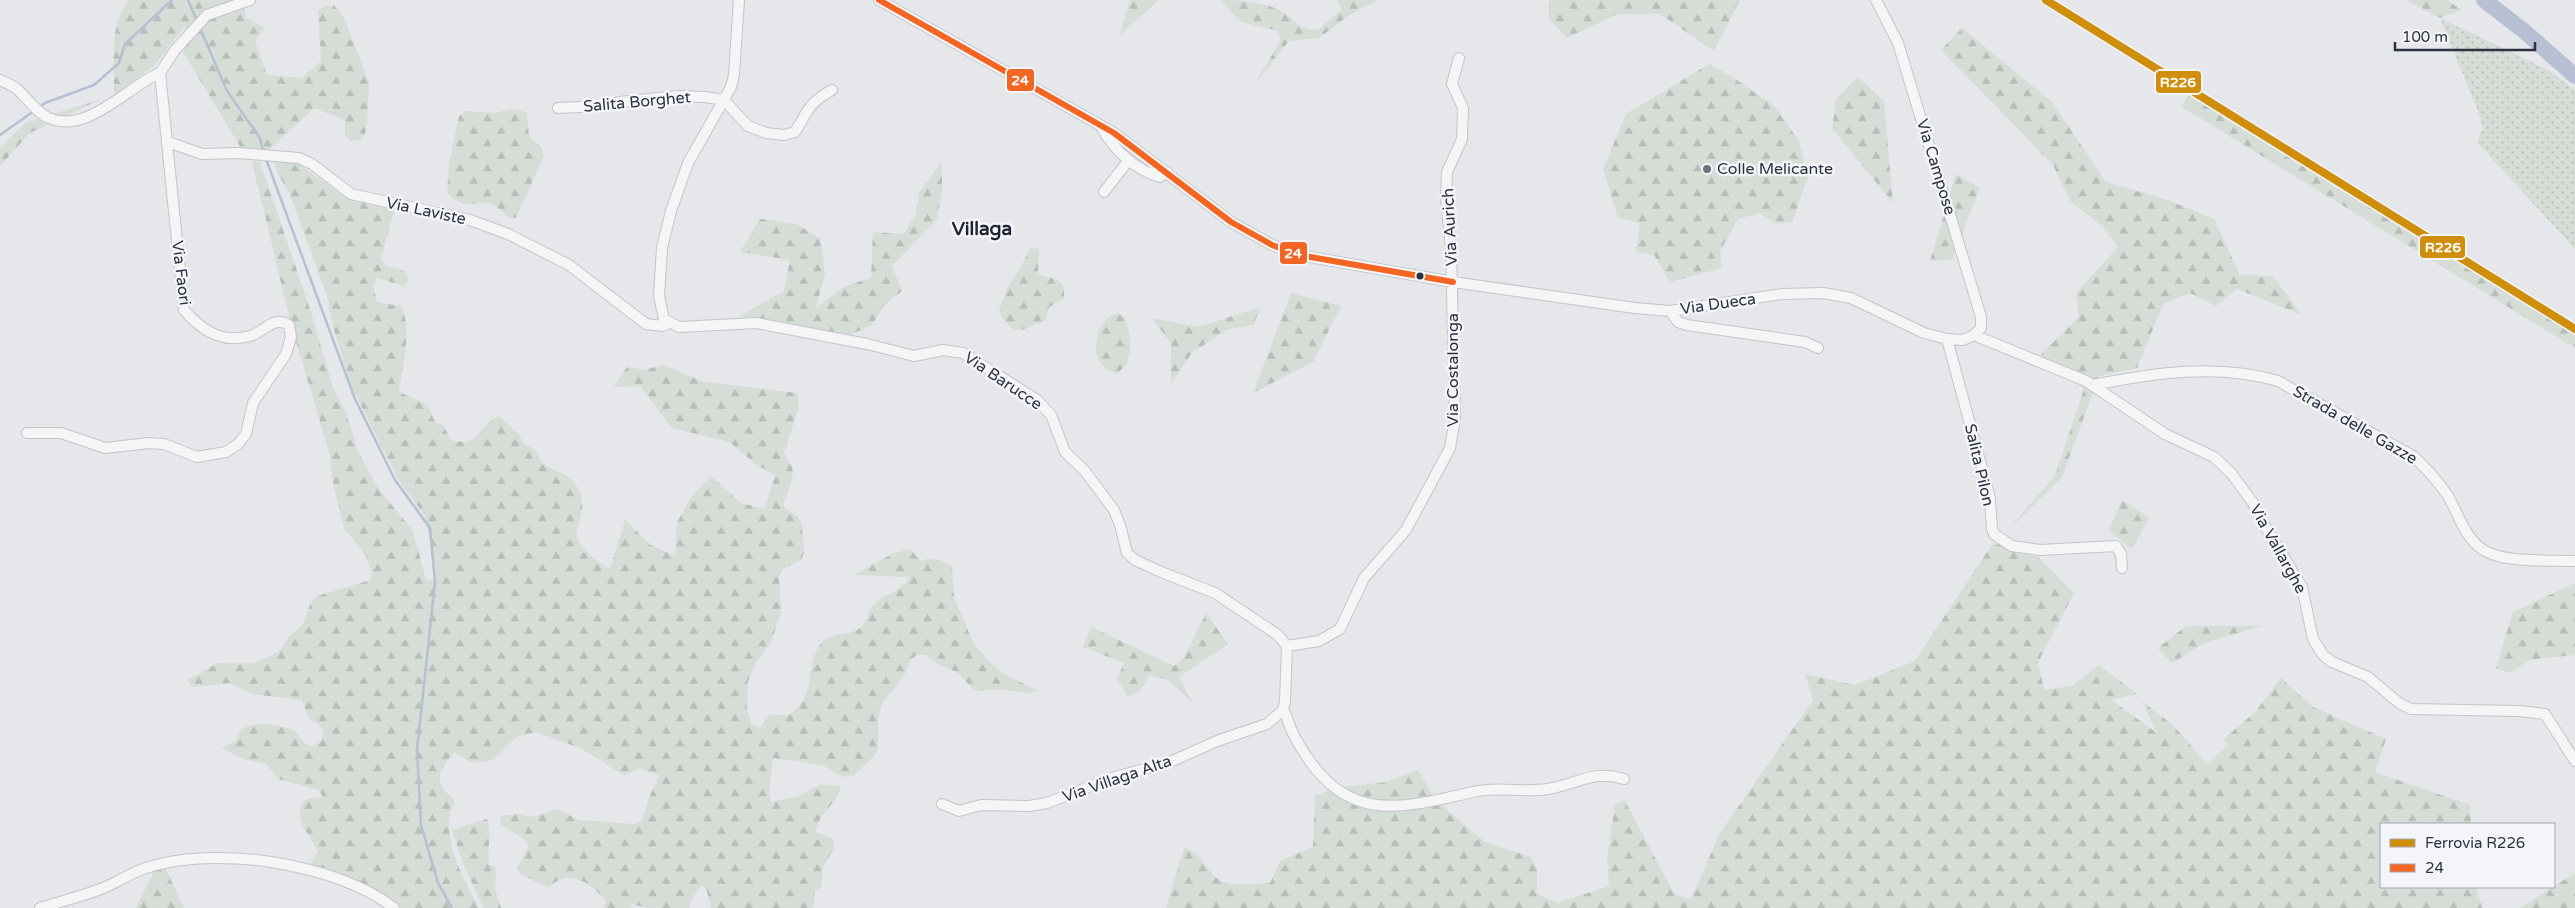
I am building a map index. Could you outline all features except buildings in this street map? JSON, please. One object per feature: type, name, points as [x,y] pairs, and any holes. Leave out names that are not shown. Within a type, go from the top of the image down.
[{"type":"street","points":[[0,80],[16,88],[42,113],[54,120],[71,120],[100,112],[147,78],[160,73],[176,50],[203,19],[220,8],[250,0]]},
{"type":"street","points":[[669,323],[664,319],[661,311],[659,296],[662,248],[671,211],[688,163],[714,114],[724,100],[734,74],[739,0]]},
{"type":"street","name":"Via Dueca","points":[[879,0],[1101,126],[1167,172],[1231,222],[1272,245],[1299,255],[1453,282],[1635,308],[1670,311],[1782,294],[1824,293],[1852,298],[1924,333],[1947,339],[1964,340],[1974,335]]},
{"type":"street","name":"Via Campose","points":[[1876,0],[1898,43],[1982,317],[1981,328],[1974,335]]},
{"type":"street","name":"Via Aurich","points":[[1453,282],[1446,200],[1447,172],[1462,139],[1463,108],[1452,84],[1459,58]]},
{"type":"street","name":"Via Faori","points":[[27,433],[61,434],[105,448],[149,443],[164,444],[197,456],[226,452],[238,444],[246,434],[253,403],[286,354],[291,337],[289,325],[284,322],[274,322],[250,336],[226,337],[207,332],[184,310],[160,73]]},
{"type":"street","points":[[724,100],[748,126],[766,133],[784,135],[794,132],[815,99],[832,90]]},
{"type":"street","name":"Salita Borghet","points":[[558,108],[605,106],[619,102],[678,96],[724,100]]},
{"type":"street","points":[[1101,126],[1111,144],[1128,161],[1148,174],[1160,177],[1167,172]]},
{"type":"street","name":"Via Laviste","points":[[168,142],[202,154],[239,153],[299,158],[312,164],[352,194],[470,220],[508,234],[569,266],[646,324],[663,326],[669,323]]},
{"type":"street","points":[[1104,192],[1128,161]]},
{"type":"street","name":"Via Costalonga","points":[[1286,646],[1319,641],[1340,629],[1364,578],[1406,530],[1450,448],[1455,418],[1453,282]]},
{"type":"street","points":[[1670,311],[1678,322],[1687,325],[1805,342],[1818,348]]},
{"type":"street","name":"Via Barucce","points":[[669,323],[679,326],[700,326],[756,323],[867,344],[914,356],[943,350],[963,353],[1037,400],[1051,415],[1065,452],[1089,476],[1114,510],[1127,553],[1135,560],[1161,572],[1215,593],[1278,635],[1286,646]]},
{"type":"street","name":"Via Vallarghe","points":[[1974,335],[2093,386],[2165,434],[2214,457],[2231,473],[2253,502],[2265,526],[2302,587],[2313,639],[2323,656],[2332,662],[2368,677],[2399,704],[2411,709],[2519,711],[2545,714],[2575,761]]},
{"type":"street","name":"Salita Pilon","points":[[1947,339],[1990,498],[1994,534],[2012,546],[2040,550],[2116,546],[2121,554],[2122,568]]},
{"type":"street","name":"Strada delle Gazze","points":[[2093,386],[2154,374],[2191,371],[2253,374],[2278,381],[2413,456],[2430,472],[2448,496],[2469,536],[2487,552],[2505,557],[2575,561]]},
{"type":"street","points":[[1286,646],[1285,700],[1283,710],[1291,730],[1310,762],[1342,795],[1370,805],[1410,804],[1446,799],[1474,791],[1535,791],[1568,785],[1588,776],[1610,774],[1624,779]]},
{"type":"street","name":"Via Villaga Alta","points":[[942,804],[959,811],[981,805],[1029,806],[1046,803],[1115,777],[1170,762],[1217,740],[1267,724],[1283,710]]},
{"type":"street","points":[[40,908],[99,890],[143,869],[177,861],[216,858],[280,864],[315,872],[382,898],[394,908]]},
{"type":"green space","points":[[129,0],[244,0],[245,17],[264,28],[255,41],[267,75],[302,78],[321,61],[318,10],[325,6],[334,5],[344,18],[369,83],[365,134],[360,140],[352,141],[345,136],[345,120],[314,108],[269,150],[241,148],[183,52],[185,26],[154,66],[114,97],[115,34],[122,10]]},
{"type":"green space","points":[[1132,0],[1159,0],[1120,35],[1129,3]]},
{"type":"green space","points":[[1220,0],[1244,1],[1270,6],[1284,13],[1302,27],[1318,30],[1342,9],[1337,0],[1378,0],[1348,16],[1319,38],[1289,41],[1255,84],[1281,40],[1278,31],[1241,22]]},
{"type":"green space","points":[[1549,0],[1740,0],[1714,51],[1660,14],[1618,14],[1567,38],[1549,19]]},
{"type":"green space","points":[[2406,0],[2447,0],[2462,10],[2440,18]]},
{"type":"green space","points":[[2440,18],[2546,69],[2575,90],[2575,249],[2477,142],[2483,128],[2478,111]]},
{"type":"green space","points":[[1962,28],[2052,102],[2106,182],[2168,200],[2214,219],[2240,275],[2273,276],[2302,315],[2237,289],[2216,306],[2190,293],[2163,304],[2137,368],[2099,376],[2062,477],[2004,534],[2055,476],[2084,389],[2041,354],[2079,317],[2076,293],[2118,247],[2102,226],[2071,202],[2053,165],[1941,50]]},
{"type":"green space","points":[[1709,64],[1737,80],[1774,106],[1799,141],[1808,177],[1792,222],[1777,224],[1760,213],[1738,219],[1720,251],[1722,268],[1670,282],[1654,255],[1636,252],[1640,223],[1618,218],[1603,169],[1626,114]]},
{"type":"green space","points":[[1858,77],[1884,101],[1893,203],[1832,128],[1836,99]]},
{"type":"green space","points":[[2188,95],[2575,335],[2575,348],[2182,107]]},
{"type":"green space","points":[[101,99],[30,133],[0,166],[0,148],[25,123]]},
{"type":"green space","points":[[511,109],[527,112],[529,137],[542,148],[544,156],[516,218],[508,217],[496,206],[488,203],[463,204],[451,197],[447,192],[449,164],[459,116],[466,111],[494,113]]},
{"type":"green space","points":[[271,155],[299,164],[346,198],[373,205],[395,207],[381,259],[386,266],[405,271],[409,279],[404,286],[377,278],[373,286],[377,302],[401,306],[404,315],[406,348],[399,391],[425,404],[435,422],[443,425],[451,440],[461,442],[474,438],[492,419],[499,416],[520,435],[522,443],[537,451],[543,463],[572,480],[576,485],[582,498],[582,510],[577,533],[580,544],[589,554],[610,569],[625,520],[651,545],[675,556],[677,522],[692,496],[711,476],[741,503],[765,509],[775,475],[757,465],[729,442],[672,428],[640,386],[614,387],[627,367],[644,370],[663,365],[704,382],[797,393],[799,407],[784,453],[793,471],[784,507],[798,517],[802,525],[804,553],[801,560],[783,569],[779,576],[781,612],[771,642],[755,664],[748,681],[747,710],[752,725],[760,728],[770,714],[787,716],[797,708],[804,700],[813,661],[822,642],[834,635],[857,630],[864,624],[873,605],[903,586],[909,577],[853,575],[894,553],[910,549],[921,561],[937,559],[952,566],[954,598],[973,642],[989,662],[1004,674],[1037,690],[1030,694],[1002,689],[975,691],[957,672],[939,665],[925,655],[917,655],[910,660],[904,676],[883,702],[878,718],[878,749],[874,756],[854,775],[845,777],[823,765],[773,758],[769,794],[771,802],[797,797],[821,784],[841,786],[836,798],[817,825],[816,832],[833,839],[834,848],[822,869],[822,886],[815,891],[813,908],[711,908],[707,891],[702,885],[692,898],[689,908],[645,908],[633,904],[630,908],[604,908],[606,900],[592,887],[580,880],[574,878],[561,879],[547,887],[522,875],[517,868],[529,846],[524,839],[500,824],[501,816],[517,814],[533,817],[557,809],[579,820],[635,824],[642,820],[659,776],[640,768],[624,775],[580,748],[536,732],[516,737],[493,760],[472,763],[454,752],[441,771],[440,783],[455,800],[450,813],[450,841],[466,883],[479,908],[401,908],[380,893],[345,878],[309,866],[318,851],[303,826],[300,812],[306,799],[323,797],[319,790],[278,779],[267,764],[243,759],[222,748],[235,741],[242,728],[258,724],[276,725],[295,731],[305,744],[313,746],[321,742],[323,736],[322,729],[308,716],[302,700],[252,694],[229,683],[192,687],[187,680],[218,663],[255,663],[273,655],[280,650],[289,636],[302,626],[311,602],[317,596],[371,580],[372,572],[365,554],[344,528],[333,483],[330,455],[292,328],[252,162],[260,162],[311,312],[333,388],[346,413],[359,454],[378,488],[413,531],[426,580],[435,579],[436,570],[425,516],[398,479],[352,388],[333,327],[327,296],[289,192],[279,176]]},
{"type":"green space","points":[[942,162],[942,190],[937,219],[892,266],[902,291],[885,304],[872,325],[850,335],[740,316],[784,291],[790,260],[740,252],[760,219],[797,224],[820,239],[825,273],[816,308],[845,286],[871,278],[873,232],[904,234],[916,214],[919,193]]},
{"type":"green space","points":[[1956,174],[1980,188],[1952,260],[1930,261]]},
{"type":"green space","points":[[1030,248],[1039,249],[1038,274],[1058,280],[1063,287],[1064,299],[1049,307],[1046,320],[1022,330],[1014,330],[1002,318],[999,310],[1008,287]]},
{"type":"green space","points":[[1291,293],[1341,306],[1313,362],[1253,393]]},
{"type":"green space","points":[[1261,307],[1253,325],[1226,330],[1192,353],[1171,384],[1171,343],[1152,318],[1198,327]]},
{"type":"green space","points":[[1118,313],[1125,318],[1129,333],[1130,349],[1127,363],[1116,373],[1107,370],[1100,363],[1096,344],[1103,324],[1109,317]]},
{"type":"green space","points":[[2122,500],[2149,518],[2132,549],[2109,531]]},
{"type":"green space","points":[[1993,543],[2038,557],[2074,593],[2038,662],[2044,690],[2072,686],[2099,665],[2137,694],[2111,700],[2157,733],[2142,701],[2174,726],[2207,764],[2228,745],[2224,739],[2256,711],[2281,678],[2313,707],[2386,739],[2375,772],[2470,805],[2471,823],[2380,823],[2380,888],[2476,888],[2482,908],[1166,908],[1184,848],[1196,854],[1215,876],[1226,883],[1270,883],[1280,861],[1313,847],[1315,796],[1335,788],[1386,782],[1418,770],[1436,801],[1485,842],[1531,857],[1537,869],[1537,893],[1557,903],[1609,886],[1607,858],[1615,804],[1625,801],[1675,895],[1691,899],[1720,833],[1813,700],[1805,674],[1855,685],[1915,661]]},
{"type":"green space","points":[[2575,583],[2575,655],[2529,660],[2510,673],[2496,668],[2513,612]]},
{"type":"green space","points":[[1206,613],[1228,644],[1179,677],[1192,702],[1168,680],[1150,675],[1140,691],[1128,697],[1117,679],[1124,663],[1083,647],[1091,627],[1174,666],[1184,658]]},
{"type":"green space","points":[[2186,626],[2262,626],[2204,643],[2172,663],[2158,648]]},
{"type":"green space","points":[[487,819],[489,829],[489,864],[496,868],[495,888],[501,908],[484,908],[463,864],[452,830]]},
{"type":"green space","points":[[164,865],[184,908],[136,908],[154,871]]},
{"type":"green space","points":[[2575,873],[2575,908],[2520,908],[2551,888],[2555,888],[2555,886]]},
{"type":"waterway","points":[[38,108],[45,103],[94,85],[119,63],[125,44],[172,0]]},
{"type":"waterway","points":[[188,0],[197,21]]},
{"type":"waterway","points":[[2484,0],[2524,31],[2575,76]]},
{"type":"waterway","points":[[200,28],[227,91],[260,138],[263,151]]},
{"type":"waterway","points":[[0,135],[34,111]]},
{"type":"waterway","points":[[266,159],[355,399],[395,480],[430,528],[435,582],[417,750],[421,825],[438,883],[452,908]]},
{"type":"rail line","name":"R226","points":[[2046,0],[2575,329]]},
{"type":"transit line","name":"24","points":[[879,0],[1114,133],[1231,222],[1272,245],[1299,255],[1453,282]]},
{"type":"place","name":"Colle Melicante","points":[[1707,169]]},
{"type":"district","name":"Villaga","points":[[982,229]]}]
